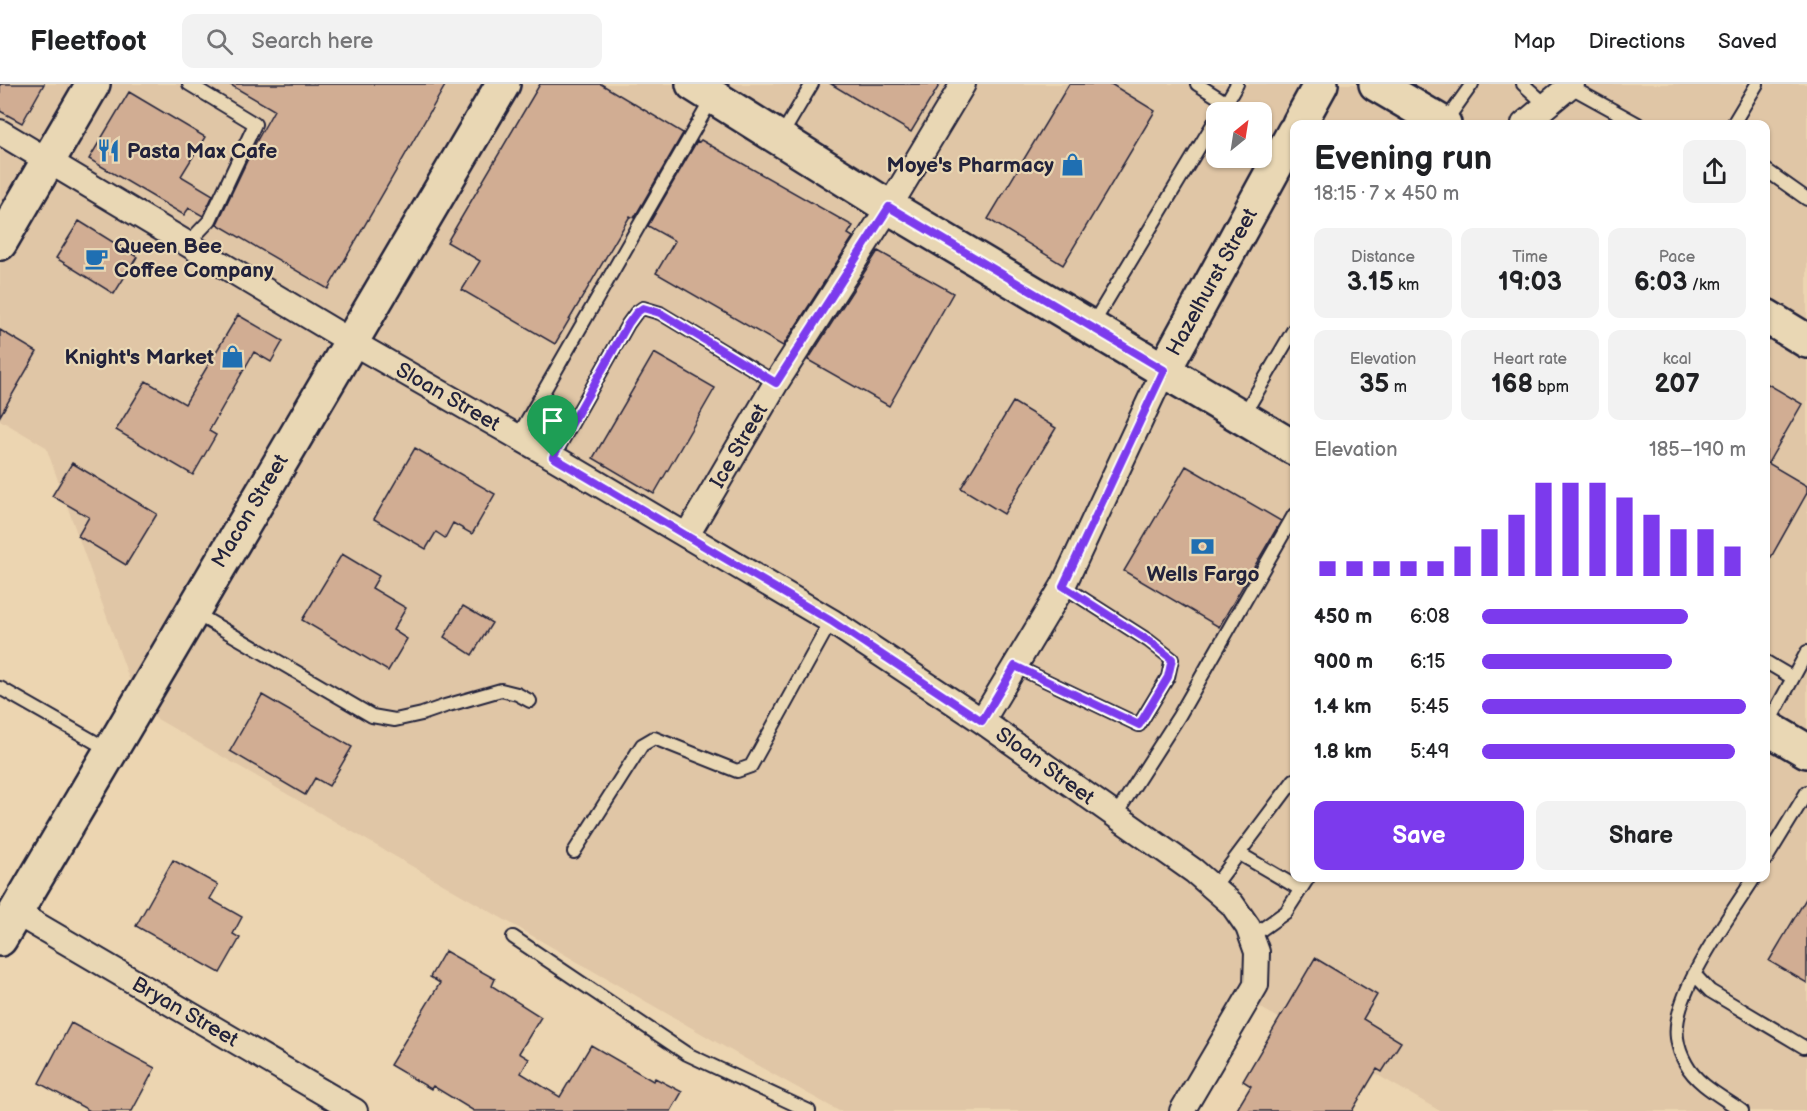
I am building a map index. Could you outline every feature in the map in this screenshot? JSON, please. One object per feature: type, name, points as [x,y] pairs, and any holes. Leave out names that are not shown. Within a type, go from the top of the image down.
[{"type":"main road","points":[[0,243],[93,84]]},
{"type":"main road","name":"Macon Street","points":[[7,926],[503,84]]},
{"type":"main road","points":[[1301,120],[1321,84]]},
{"type":"main road","points":[[1376,84],[1437,120]]},
{"type":"main road","points":[[708,89],[779,139],[889,207],[1290,446]]},
{"type":"main road","name":"Hazelhurst Street","points":[[1164,370],[1282,164],[1290,143]]},
{"type":"main road","points":[[1770,318],[1807,341]]},
{"type":"main road","points":[[1770,729],[1807,752]]},
{"type":"street","name":"Ice Street","points":[[687,534],[776,383],[889,207],[963,84]]},
{"type":"street","points":[[1528,120],[1570,85]]},
{"type":"street","name":"Sloan Street","points":[[0,132],[350,341],[687,534],[831,621],[982,721],[1114,816],[1166,849],[1232,904],[1248,927],[1257,952],[1257,985],[1182,1111]]},
{"type":"street","name":"Hazelhurst Street","points":[[982,721],[1063,586],[1164,370]]},
{"type":"street","name":"Bryan Street","points":[[7,926],[355,1111]]},
{"type":"lane","points":[[188,243],[210,220],[255,124],[189,84]]},
{"type":"lane","points":[[779,139],[812,84]]},
{"type":"lane","points":[[1197,84],[1218,102]]},
{"type":"lane","points":[[1227,102],[1237,84]]},
{"type":"lane","points":[[1447,120],[1472,84]]},
{"type":"lane","points":[[1523,84],[1545,104]]},
{"type":"lane","points":[[1735,120],[1757,84]]},
{"type":"lane","points":[[1570,85],[1631,120]]},
{"type":"lane","points":[[518,436],[708,89]]},
{"type":"lane","points":[[1090,328],[1206,136]]},
{"type":"lane","points":[[1770,173],[1807,199]]},
{"type":"lane","points":[[553,457],[628,324],[643,308],[660,313],[776,383]]},
{"type":"lane","points":[[1242,417],[1290,336]]},
{"type":"lane","points":[[1114,816],[1179,716],[1290,522]]},
{"type":"lane","points":[[1015,666],[1139,725],[1168,677],[1172,659],[1149,641],[1063,586]]},
{"type":"lane","points":[[191,611],[372,716],[394,720],[501,690],[518,694],[530,701]]},
{"type":"lane","points":[[574,852],[642,745],[654,738],[737,771],[751,766],[831,621]]},
{"type":"lane","points":[[1770,720],[1807,652]]},
{"type":"lane","points":[[1770,664],[1793,678]]},
{"type":"lane","points":[[0,688],[110,750]]},
{"type":"lane","points":[[1213,888],[1290,785]]},
{"type":"lane","points":[[1770,852],[1807,792]]},
{"type":"lane","points":[[1240,854],[1300,889]]},
{"type":"lane","points":[[1251,937],[1286,912],[1305,882]]},
{"type":"lane","points":[[1742,1111],[1702,1083],[1686,1065],[1677,1037],[1680,1007],[1694,974],[1752,882]]},
{"type":"lane","points":[[513,938],[687,1054],[809,1111]]},
{"type":"lane","points":[[1694,974],[1710,991],[1804,1047]]},
{"type":"shaded area","points":[[0,84],[1807,84],[1807,1111],[1440,1111],[1249,1001],[1183,1111],[839,1111],[140,709],[46,447],[0,420]]},
{"type":"building","points":[[0,84],[44,84],[22,123],[0,111]]},
{"type":"building","points":[[229,84],[446,84],[328,289],[217,224],[274,110]]},
{"type":"building","points":[[540,84],[601,84],[683,133],[634,218],[630,216],[555,344],[462,290],[480,261],[447,242]]},
{"type":"building","points":[[831,84],[940,84],[911,132]]},
{"type":"building","name":"Moye's Pharmacy","points":[[1069,84],[1111,84],[1155,111],[1063,265],[988,219]]},
{"type":"building","points":[[129,92],[205,137],[181,176],[213,195],[203,216],[189,208],[184,215],[89,159]]},
{"type":"building","points":[[701,140],[853,226],[848,234],[853,237],[783,346],[656,273],[675,241],[648,226],[697,141]]},
{"type":"building","name":"Queen Bee Coffee Company","points":[[79,221],[137,257],[114,294],[56,258]]},
{"type":"building","points":[[878,251],[953,293],[889,406],[808,360]]},
{"type":"building","points":[[238,315],[283,341],[271,362],[254,352],[209,431],[216,435],[193,475],[116,430],[146,381],[185,404]]},
{"type":"building","points":[[0,330],[37,352],[0,416]]},
{"type":"building","points":[[654,353],[715,388],[654,494],[593,458]]},
{"type":"building","points":[[1770,385],[1802,404],[1770,460]]},
{"type":"building","points":[[1013,402],[1056,428],[1004,514],[961,488]]},
{"type":"building","points":[[415,448],[495,494],[472,534],[453,523],[445,538],[436,532],[426,549],[374,519]]},
{"type":"building","points":[[72,463],[157,514],[126,565],[78,536],[89,517],[52,496]]},
{"type":"building","points":[[1770,464],[1807,486],[1807,493],[1770,559]]},
{"type":"building","name":"Wells Fargo","points":[[1186,466],[1281,521],[1219,627],[1124,571]]},
{"type":"building","points":[[342,554],[379,576],[372,588],[406,608],[393,630],[407,639],[388,671],[302,620]]},
{"type":"building","points":[[463,606],[492,623],[472,655],[444,637]]},
{"type":"building","points":[[262,695],[352,747],[329,786],[315,778],[305,795],[230,751]]},
{"type":"building","points":[[173,860],[218,885],[210,899],[242,917],[233,934],[240,938],[220,973],[136,926]]},
{"type":"building","points":[[1807,897],[1807,983],[1769,961]]},
{"type":"building","points":[[445,951],[495,979],[492,986],[541,1017],[519,1053],[529,1059],[521,1073],[560,1097],[591,1045],[653,1081],[655,1078],[682,1092],[671,1111],[474,1111],[433,1086],[431,1089],[390,1065],[440,983],[430,977]]},
{"type":"building","points":[[1315,958],[1377,995],[1363,1019],[1401,1042],[1382,1072],[1377,1069],[1352,1111],[1236,1111],[1251,1086],[1243,1081]]},
{"type":"building","points":[[71,1023],[155,1068],[132,1111],[90,1111],[39,1083]]},
{"type":"place","name":"Pasta Max Cafe","points":[[109,151]]},
{"type":"place","name":"Moye's Pharmacy","points":[[1072,165]]},
{"type":"place","name":"Queen Bee Coffee Company","points":[[96,258]]},
{"type":"place","name":"Knight's Market","points":[[232,357]]},
{"type":"place","name":"Wells Fargo","points":[[1203,546]]},
{"type":"route","points":[[889,207],[1164,370],[1063,586],[1149,641],[1172,659],[1168,677],[1139,725],[1015,666],[982,721],[831,621],[553,457],[628,324],[643,308],[660,313],[776,383],[889,207]]}]
